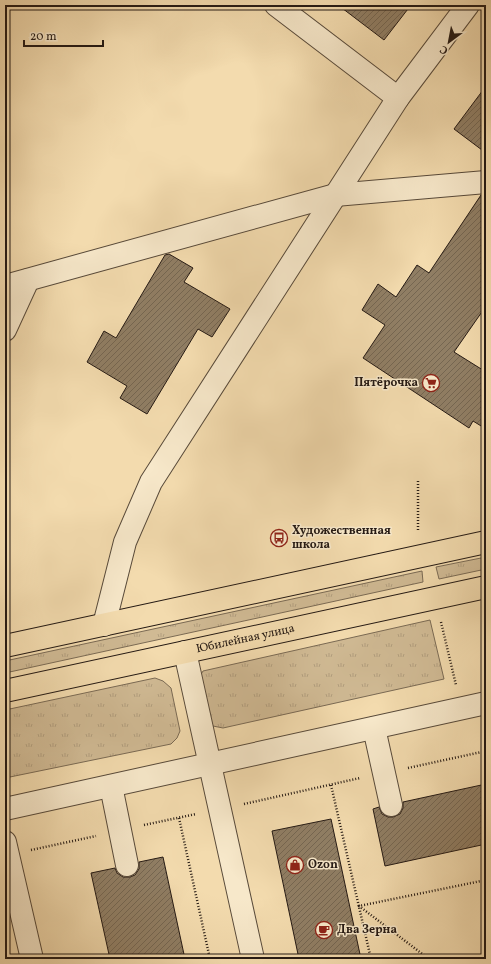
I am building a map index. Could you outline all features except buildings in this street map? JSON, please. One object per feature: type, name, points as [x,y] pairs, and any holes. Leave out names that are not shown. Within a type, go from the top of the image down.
[{"type":"main road","points":[[5,646],[486,542]]},
{"type":"main road","name":"Юбилейная улица","points":[[5,691],[486,587]]},
{"type":"lane","points":[[276,5],[398,98]]},
{"type":"lane","points":[[104,625],[125,542],[151,482],[398,98],[468,5]]},
{"type":"lane","points":[[5,286],[335,196],[486,182]]},
{"type":"lane","points":[[5,330],[28,280]]},
{"type":"lane","points":[[185,652],[253,959]]},
{"type":"lane","points":[[5,808],[486,703]]},
{"type":"lane","points":[[374,728],[391,805]]},
{"type":"lane","points":[[111,786],[127,865]]},
{"type":"lane","points":[[5,842],[32,959]]},
{"type":"path","points":[[402,770],[486,751]]},
{"type":"path","points":[[240,804],[367,777]]},
{"type":"path","points":[[330,785],[371,959]]},
{"type":"path","points":[[141,826],[200,813]]},
{"type":"path","points":[[179,818],[210,959]]},
{"type":"path","points":[[30,850],[100,835]]},
{"type":"path","points":[[359,906],[486,880]]},
{"type":"path","points":[[359,906],[429,959]]},
{"type":"green space","points":[[486,557],[486,569],[439,579],[436,567]]},
{"type":"green space","points":[[422,571],[423,582],[5,673],[5,661]]},
{"type":"green space","points":[[430,620],[444,679],[223,728],[213,726],[205,719],[199,678],[203,671]]},
{"type":"green space","points":[[155,678],[163,681],[171,688],[180,731],[177,738],[171,744],[5,778],[5,710]]},
{"type":"place","name":"Пятёрочка","points":[[431,383]]},
{"type":"place","name":"Художественная школа","points":[[279,538]]},
{"type":"place","name":"Ozon","points":[[295,865]]},
{"type":"place","name":"Два Зерна","points":[[324,930]]}]
